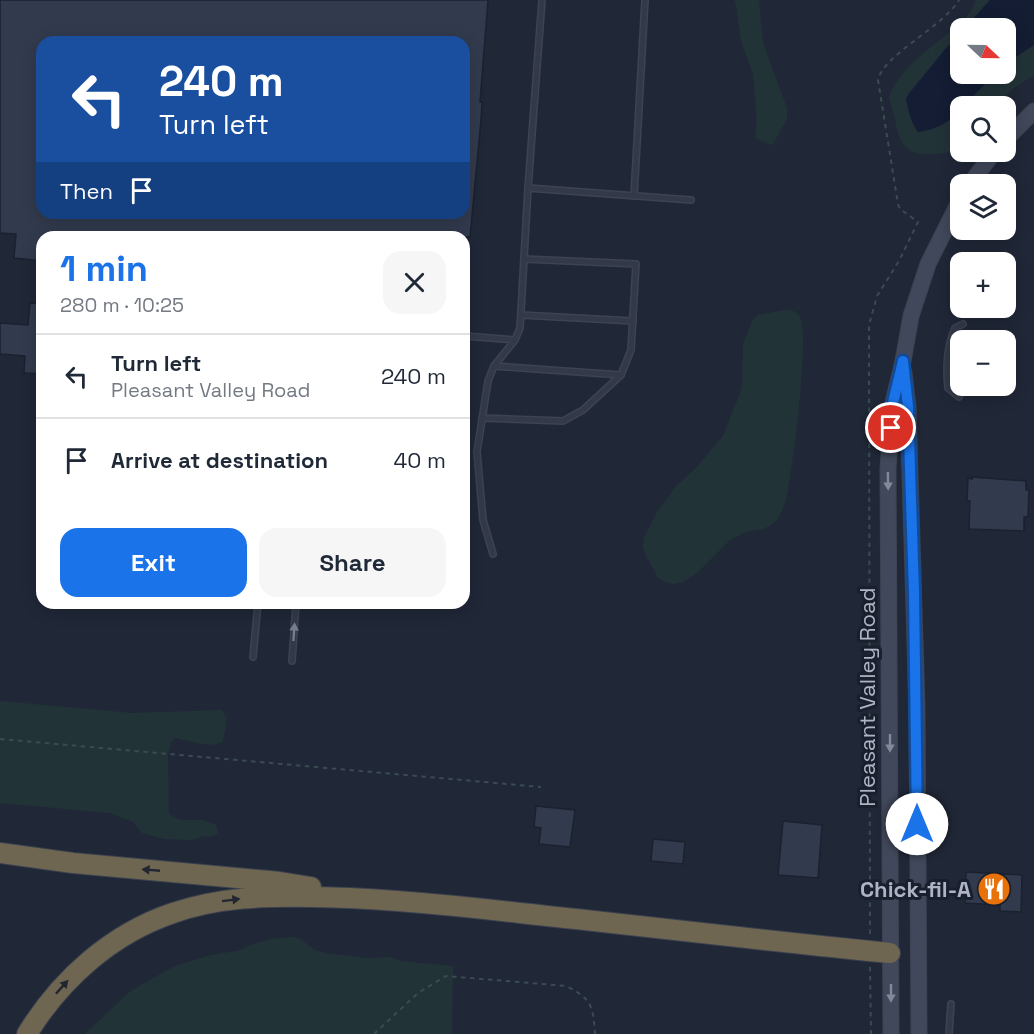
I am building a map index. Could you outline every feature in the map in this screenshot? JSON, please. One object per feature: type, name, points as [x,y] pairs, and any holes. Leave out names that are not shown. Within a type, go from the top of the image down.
[{"type":"highway","points":[[0,854],[280,882],[354,897]]},
{"type":"highway","points":[[27,1034],[46,1005],[80,969],[112,944],[154,920],[188,908],[238,899],[284,896],[354,897],[890,953]]},
{"type":"main road","points":[[1016,129],[1034,111]]},
{"type":"main road","name":"Pleasant Valley Road","points":[[891,1034],[888,469],[892,407],[918,291],[933,252],[950,219]]},
{"type":"main road","name":"Pleasant Valley Road","points":[[903,361],[908,407],[916,684],[919,1034]]},
{"type":"main road","points":[[889,664],[915,664]]},
{"type":"main road","points":[[889,684],[916,684]]},
{"type":"main road","points":[[890,953],[918,954]]},
{"type":"lane","points":[[493,554],[483,520],[477,452],[488,381],[494,366],[515,340],[520,328],[542,0]]},
{"type":"lane","points":[[634,196],[645,0]]},
{"type":"lane","points":[[528,188],[691,200]]},
{"type":"lane","points":[[482,418],[563,421],[583,410],[621,375],[631,350],[636,264],[524,259]]},
{"type":"lane","points":[[521,315],[633,321]]},
{"type":"lane","points":[[959,397],[948,388],[947,379],[951,338],[955,328],[963,324]]},
{"type":"lane","points":[[470,336],[515,340]]},
{"type":"lane","points":[[494,366],[621,375]]},
{"type":"lane","points":[[253,657],[257,609]]},
{"type":"lane","points":[[292,661],[296,609]]},
{"type":"lane","points":[[950,1034],[951,1004]]},
{"type":"path","points":[[870,910],[869,326],[877,296],[899,261],[918,222],[900,209],[898,204],[878,80],[881,70],[888,63],[942,20],[959,0]]},
{"type":"path","points":[[0,739],[65,747],[541,787]]},
{"type":"path","points":[[374,1034],[418,993],[446,976],[566,986],[581,994],[593,1009],[595,1034]]},
{"type":"path","points":[[870,986],[871,1034]]},
{"type":"shaded area","points":[[735,0],[759,0],[763,43],[787,108],[787,119],[773,144],[770,145],[755,138],[757,120],[753,74],[741,40]]},
{"type":"shaded area","points":[[976,0],[990,0],[974,18],[966,18]]},
{"type":"shaded area","points":[[950,32],[950,45],[909,92],[906,99],[911,115],[930,130],[950,119],[950,151],[921,154],[911,151],[900,138],[889,98],[897,81],[911,65]]},
{"type":"shaded area","points":[[1034,45],[1034,75],[1006,96],[973,96],[985,84],[1016,84],[1016,57]]},
{"type":"shaded area","points":[[784,310],[793,311],[800,317],[803,328],[803,349],[788,489],[778,519],[763,529],[745,532],[729,541],[696,574],[683,582],[674,584],[665,582],[658,578],[645,554],[644,537],[656,514],[676,486],[695,469],[723,436],[742,388],[743,344],[752,321],[758,315]]},
{"type":"shaded area","points":[[0,701],[132,713],[222,710],[227,719],[223,741],[206,745],[175,738],[171,742],[168,756],[169,814],[180,820],[202,820],[216,825],[218,833],[211,837],[203,836],[192,840],[164,839],[142,833],[133,822],[110,813],[0,803]]},
{"type":"shaded area","points":[[292,937],[325,953],[368,958],[390,957],[400,961],[453,966],[452,1034],[85,1034],[127,994],[175,966],[211,955],[241,950],[270,939]]},
{"type":"water","points":[[990,0],[1034,0],[1034,45],[1016,57],[1016,18],[974,18]]},
{"type":"water","points":[[950,44],[950,84],[985,84],[973,96],[950,96],[950,120],[935,128],[918,132],[913,125],[906,98]]},
{"type":"building","points":[[0,0],[488,0],[480,102],[482,102],[481,120],[470,237],[470,231],[36,231],[36,260],[14,258],[16,234],[0,233]]},
{"type":"building","points":[[30,303],[36,304],[36,374],[24,373],[25,356],[0,354],[0,323],[28,325]]},
{"type":"building","points":[[972,477],[1026,481],[1026,490],[1029,490],[1028,517],[1024,517],[1024,531],[969,529],[968,478],[972,479]]},
{"type":"building","points":[[536,806],[575,810],[570,847],[539,844],[541,828],[534,827]]},
{"type":"building","points":[[783,821],[822,825],[818,878],[778,875]]},
{"type":"building","points":[[653,839],[685,842],[683,864],[651,861]]},
{"type":"building","name":"Chick-fil-A","points":[[966,872],[1022,875],[1021,912],[1000,911],[1000,905],[965,903]]},
{"type":"place","name":"Chick-fil-A","points":[[994,889]]},
{"type":"route","points":[[891,428],[892,407],[903,361],[908,407],[914,592],[917,824]]}]
